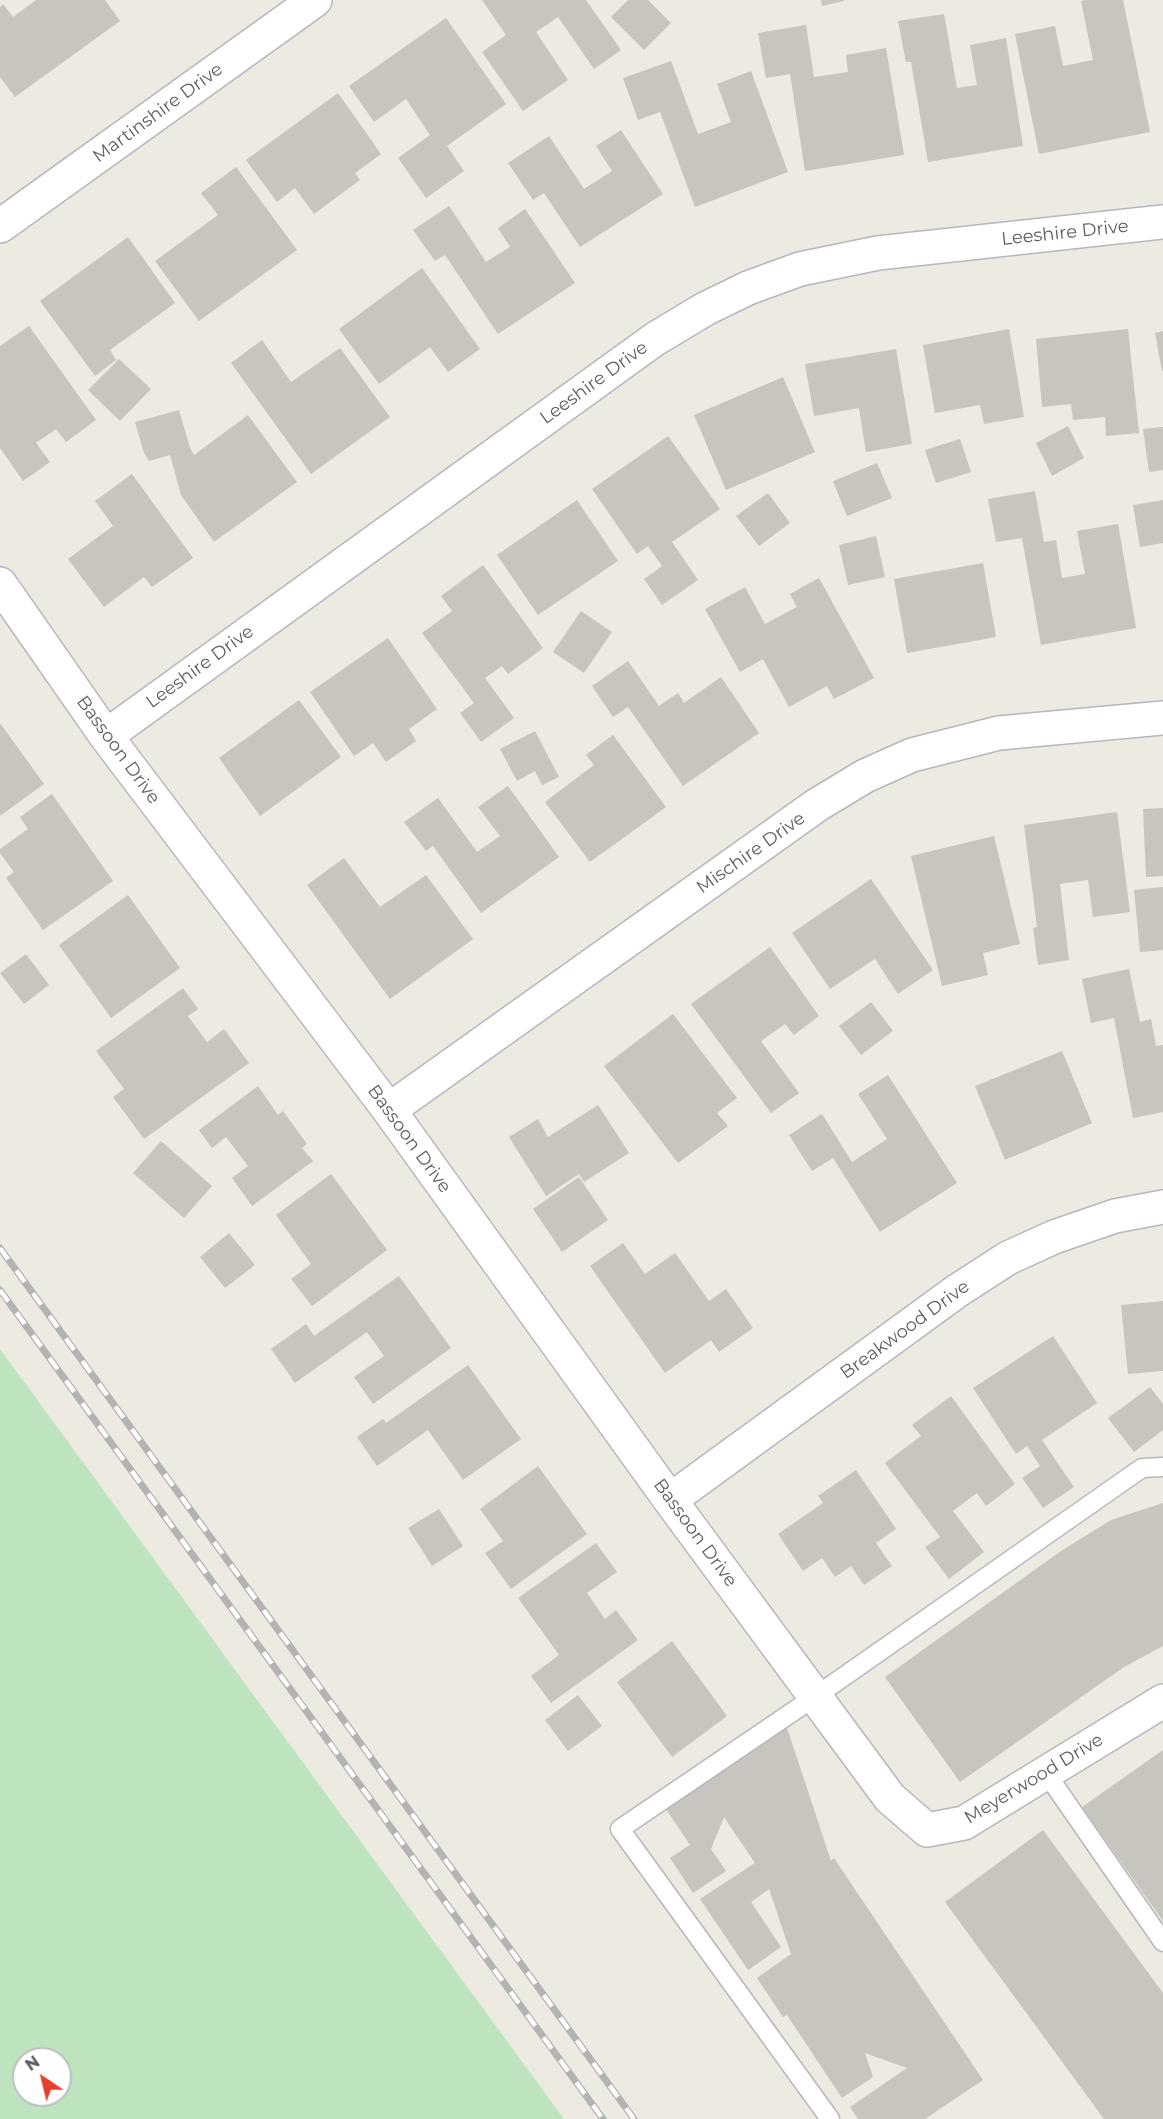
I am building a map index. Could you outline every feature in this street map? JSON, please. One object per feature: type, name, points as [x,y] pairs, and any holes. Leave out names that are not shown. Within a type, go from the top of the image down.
[{"type":"street","name":"Martinshire Drive","points":[[0,226],[315,0]]},
{"type":"street","name":"Leeshire Drive","points":[[106,736],[655,339],[705,309],[748,288],[800,269],[878,253],[1163,222]]},
{"type":"street","name":"Bassoon Drive","points":[[0,584],[106,736],[389,1110],[670,1500],[816,1696]]},
{"type":"street","name":"Mischire Drive","points":[[389,1110],[818,806],[865,776],[912,755],[999,733],[1163,718]]},
{"type":"street","name":"Breakwood Drive","points":[[670,1500],[957,1291],[1008,1258],[1053,1237],[1084,1226],[1115,1216],[1163,1207]]},
{"type":"street","name":"Meyerwood Drive","points":[[816,1696],[890,1798],[927,1830],[964,1823],[1163,1701]]},
{"type":"lane","points":[[830,2119],[620,1829],[816,1696],[1142,1468],[1163,1467]]},
{"type":"lane","points":[[1046,1773],[1163,1942]]},
{"type":"green space","points":[[0,1349],[564,2119],[0,2119]]},
{"type":"building","points":[[36,0],[105,0],[120,21],[15,97],[0,77],[0,7],[3,4],[13,17]]},
{"type":"building","points":[[482,0],[586,0],[621,50],[594,69],[558,17],[536,32],[568,80],[523,111],[482,52],[506,35]]},
{"type":"building","points":[[628,0],[648,0],[671,23],[644,50],[611,17]]},
{"type":"building","points":[[821,0],[844,0],[844,1],[822,6]]},
{"type":"building","points":[[1123,0],[1150,132],[1039,154],[1015,34],[1055,26],[1063,66],[1093,60],[1081,1]]},
{"type":"building","points":[[944,14],[957,88],[977,85],[970,45],[1006,38],[1023,146],[928,162],[911,62],[906,62],[898,21]]},
{"type":"building","points":[[446,18],[506,104],[447,146],[464,171],[426,198],[398,158],[430,135],[406,99],[374,122],[349,86]]},
{"type":"building","points":[[806,25],[814,77],[848,72],[846,55],[886,48],[904,155],[805,171],[790,74],[766,78],[758,33]]},
{"type":"building","points":[[671,61],[698,134],[731,122],[717,84],[751,71],[788,172],[695,207],[660,112],[638,120],[623,78]]},
{"type":"building","points":[[338,93],[381,154],[355,173],[360,180],[314,214],[295,188],[277,202],[246,160]]},
{"type":"building","points":[[621,130],[663,194],[580,247],[544,193],[533,200],[508,163],[549,136],[584,189],[612,171],[596,146]]},
{"type":"building","points":[[236,167],[297,250],[199,321],[155,261],[218,215],[201,193]]},
{"type":"building","points":[[449,206],[486,262],[510,247],[498,228],[525,209],[575,283],[498,334],[445,255],[435,261],[413,230]]},
{"type":"building","points":[[128,237],[175,303],[110,350],[116,360],[95,376],[40,301]]},
{"type":"building","points":[[422,268],[480,349],[448,372],[430,347],[379,384],[339,329]]},
{"type":"building","points":[[29,326],[96,420],[66,442],[56,429],[36,443],[50,462],[23,481],[0,448],[0,346]]},
{"type":"building","points":[[1009,329],[1024,417],[984,424],[980,405],[935,413],[923,345]]},
{"type":"building","points":[[1128,329],[1139,433],[1106,436],[1105,417],[1073,420],[1071,404],[1042,407],[1036,339]]},
{"type":"building","points":[[1163,331],[1163,371],[1162,371],[1155,333]]},
{"type":"building","points":[[262,340],[291,382],[340,348],[390,417],[311,474],[231,363]]},
{"type":"building","points":[[896,349],[912,444],[866,452],[859,408],[814,416],[805,364]]},
{"type":"building","points":[[119,359],[151,389],[120,421],[88,390]]},
{"type":"building","points":[[783,377],[815,452],[726,490],[694,415]]},
{"type":"building","points":[[179,410],[194,455],[248,415],[297,482],[214,542],[181,495],[170,455],[149,461],[144,453],[135,422]]},
{"type":"building","points":[[1068,426],[1084,458],[1052,476],[1036,443]]},
{"type":"building","points":[[1163,427],[1163,470],[1149,472],[1143,429]]},
{"type":"building","points":[[668,436],[720,509],[672,542],[698,580],[662,605],[644,579],[662,566],[648,546],[637,554],[592,489]]},
{"type":"building","points":[[960,439],[971,472],[936,483],[925,450]]},
{"type":"building","points":[[877,463],[892,498],[847,516],[833,481]]},
{"type":"building","points":[[132,474],[193,558],[152,587],[144,577],[104,607],[68,559],[113,526],[95,501]]},
{"type":"building","points":[[1035,491],[1044,542],[1056,540],[1062,578],[1085,574],[1077,531],[1118,524],[1136,628],[1041,645],[1022,538],[996,542],[988,499]]},
{"type":"building","points":[[768,493],[790,523],[759,546],[736,516]]},
{"type":"building","points":[[577,500],[618,561],[538,615],[497,555]]},
{"type":"building","points":[[1163,500],[1163,543],[1140,547],[1133,505]]},
{"type":"building","points":[[876,536],[885,577],[848,585],[839,545]]},
{"type":"building","points":[[983,563],[996,637],[907,653],[894,579]]},
{"type":"building","points":[[483,565],[543,648],[508,674],[502,666],[485,678],[514,718],[481,742],[460,713],[474,703],[422,633],[452,611],[441,596]]},
{"type":"building","points":[[819,578],[874,678],[834,699],[827,686],[789,707],[763,659],[740,672],[705,609],[745,587],[765,624],[797,607],[790,594]]},
{"type":"building","points":[[581,611],[612,632],[584,673],[553,652]]},
{"type":"building","points":[[388,638],[437,709],[409,729],[416,741],[386,762],[373,743],[354,756],[310,692]]},
{"type":"building","points":[[628,661],[659,706],[678,693],[684,703],[721,677],[759,733],[683,786],[628,707],[613,717],[592,686]]},
{"type":"building","points":[[299,700],[341,757],[260,816],[219,758]]},
{"type":"building","points":[[0,723],[44,784],[0,816]]},
{"type":"building","points":[[535,731],[559,777],[542,785],[535,771],[517,781],[500,749]]},
{"type":"building","points":[[613,735],[666,807],[590,862],[545,802],[594,765],[586,755]]},
{"type":"building","points":[[508,786],[559,857],[481,913],[433,846],[426,851],[404,822],[438,798],[477,852],[500,836],[478,807]]},
{"type":"building","points":[[52,794],[113,881],[43,930],[6,878],[14,872],[0,853],[0,849],[28,829],[20,817]]},
{"type":"building","points":[[1163,808],[1163,876],[1146,877],[1143,809]]},
{"type":"building","points":[[1117,812],[1130,912],[1093,917],[1088,880],[1060,884],[1069,960],[1038,965],[1033,928],[1037,927],[1024,825]]},
{"type":"building","points":[[994,836],[1020,944],[983,953],[988,975],[942,986],[911,856]]},
{"type":"building","points":[[344,858],[380,907],[426,875],[473,939],[390,999],[307,885]]},
{"type":"building","points":[[871,879],[933,970],[898,994],[875,959],[830,989],[792,933]]},
{"type":"building","points":[[1163,887],[1163,950],[1140,952],[1134,890]]},
{"type":"building","points":[[128,895],[180,968],[111,1018],[59,945]]},
{"type":"building","points":[[770,947],[819,1016],[794,1035],[785,1024],[761,1041],[799,1093],[771,1113],[691,1004]]},
{"type":"building","points":[[26,954],[49,985],[24,1004],[0,973]]},
{"type":"building","points":[[1129,969],[1140,1022],[1151,1019],[1156,1046],[1163,1045],[1163,1112],[1133,1118],[1114,1018],[1091,1023],[1082,979]]},
{"type":"building","points":[[183,988],[198,1009],[188,1016],[207,1042],[224,1029],[249,1063],[144,1139],[113,1097],[124,1089],[96,1051]]},
{"type":"building","points":[[871,1002],[893,1031],[861,1055],[839,1026]]},
{"type":"building","points":[[673,1014],[737,1098],[717,1113],[728,1126],[678,1163],[604,1066]]},
{"type":"building","points":[[1062,1051],[1092,1123],[1005,1160],[975,1086]]},
{"type":"building","points":[[888,1075],[957,1183],[880,1232],[833,1158],[812,1171],[789,1135],[822,1114],[852,1162],[887,1139],[858,1094]]},
{"type":"building","points":[[258,1086],[278,1115],[283,1111],[307,1144],[302,1148],[313,1161],[252,1206],[232,1178],[248,1166],[226,1137],[212,1148],[199,1130]]},
{"type":"building","points":[[598,1105],[629,1153],[584,1182],[579,1174],[546,1196],[509,1137],[538,1119],[548,1137]]},
{"type":"building","points":[[161,1141],[212,1186],[184,1218],[133,1173]]},
{"type":"building","points":[[331,1174],[387,1250],[312,1306],[291,1279],[311,1264],[276,1215]]},
{"type":"building","points":[[579,1177],[608,1220],[562,1252],[533,1209]]},
{"type":"building","points":[[229,1233],[255,1265],[225,1288],[200,1257]]},
{"type":"building","points":[[623,1243],[645,1274],[675,1253],[709,1301],[726,1289],[753,1328],[719,1352],[711,1340],[665,1373],[590,1266]]},
{"type":"building","points":[[399,1276],[451,1348],[373,1404],[354,1377],[384,1356],[367,1332],[295,1383],[271,1349],[306,1324],[314,1336]]},
{"type":"building","points":[[1163,1301],[1163,1371],[1128,1374],[1121,1305]]},
{"type":"building","points":[[1053,1336],[1097,1403],[1042,1440],[1074,1487],[1043,1508],[1022,1478],[1040,1466],[1027,1446],[1016,1454],[973,1388]]},
{"type":"building","points":[[468,1365],[521,1439],[463,1480],[428,1430],[377,1466],[357,1437],[383,1419],[386,1423]]},
{"type":"building","points":[[1150,1387],[1163,1404],[1163,1430],[1134,1452],[1108,1418]]},
{"type":"building","points":[[951,1396],[1015,1484],[986,1506],[977,1493],[953,1511],[984,1552],[949,1579],[925,1547],[940,1537],[885,1463],[921,1436],[912,1425]]},
{"type":"building","points":[[538,1466],[587,1534],[511,1589],[485,1553],[503,1541],[480,1509]]},
{"type":"building","points":[[856,1470],[896,1529],[876,1543],[892,1566],[864,1585],[851,1566],[835,1577],[822,1558],[803,1571],[778,1534],[823,1503],[818,1496]]},
{"type":"building","points":[[1163,1503],[1163,1646],[1124,1667],[960,1782],[885,1677],[1061,1551],[1111,1520]]},
{"type":"building","points":[[439,1509],[463,1546],[432,1566],[408,1528]]},
{"type":"building","points":[[596,1543],[617,1572],[587,1593],[605,1619],[616,1610],[638,1640],[551,1703],[531,1676],[559,1655],[518,1598]]},
{"type":"building","points":[[672,1641],[727,1716],[672,1757],[617,1682]]},
{"type":"building","points":[[578,1695],[602,1726],[568,1751],[545,1720]]},
{"type":"building","points":[[786,1725],[831,1861],[834,1858],[983,2080],[925,2119],[858,2119],[850,2107],[907,2068],[865,2053],[873,2077],[842,2098],[787,2015],[783,2017],[757,1978],[791,1954],[769,1889],[751,1902],[781,1947],[748,1970],[700,1899],[755,1863],[724,1817],[711,1849],[726,1871],[693,1893],[670,1858],[690,1845],[664,1806]]},
{"type":"building","points":[[1163,1750],[1163,1921],[1082,1807]]},
{"type":"building","points":[[1043,1830],[1163,1993],[1163,2119],[1104,2119],[945,1902]]},
{"type":"railway","points":[[0,1248],[634,2119]]},
{"type":"railway","points":[[0,1290],[603,2119]]}]
